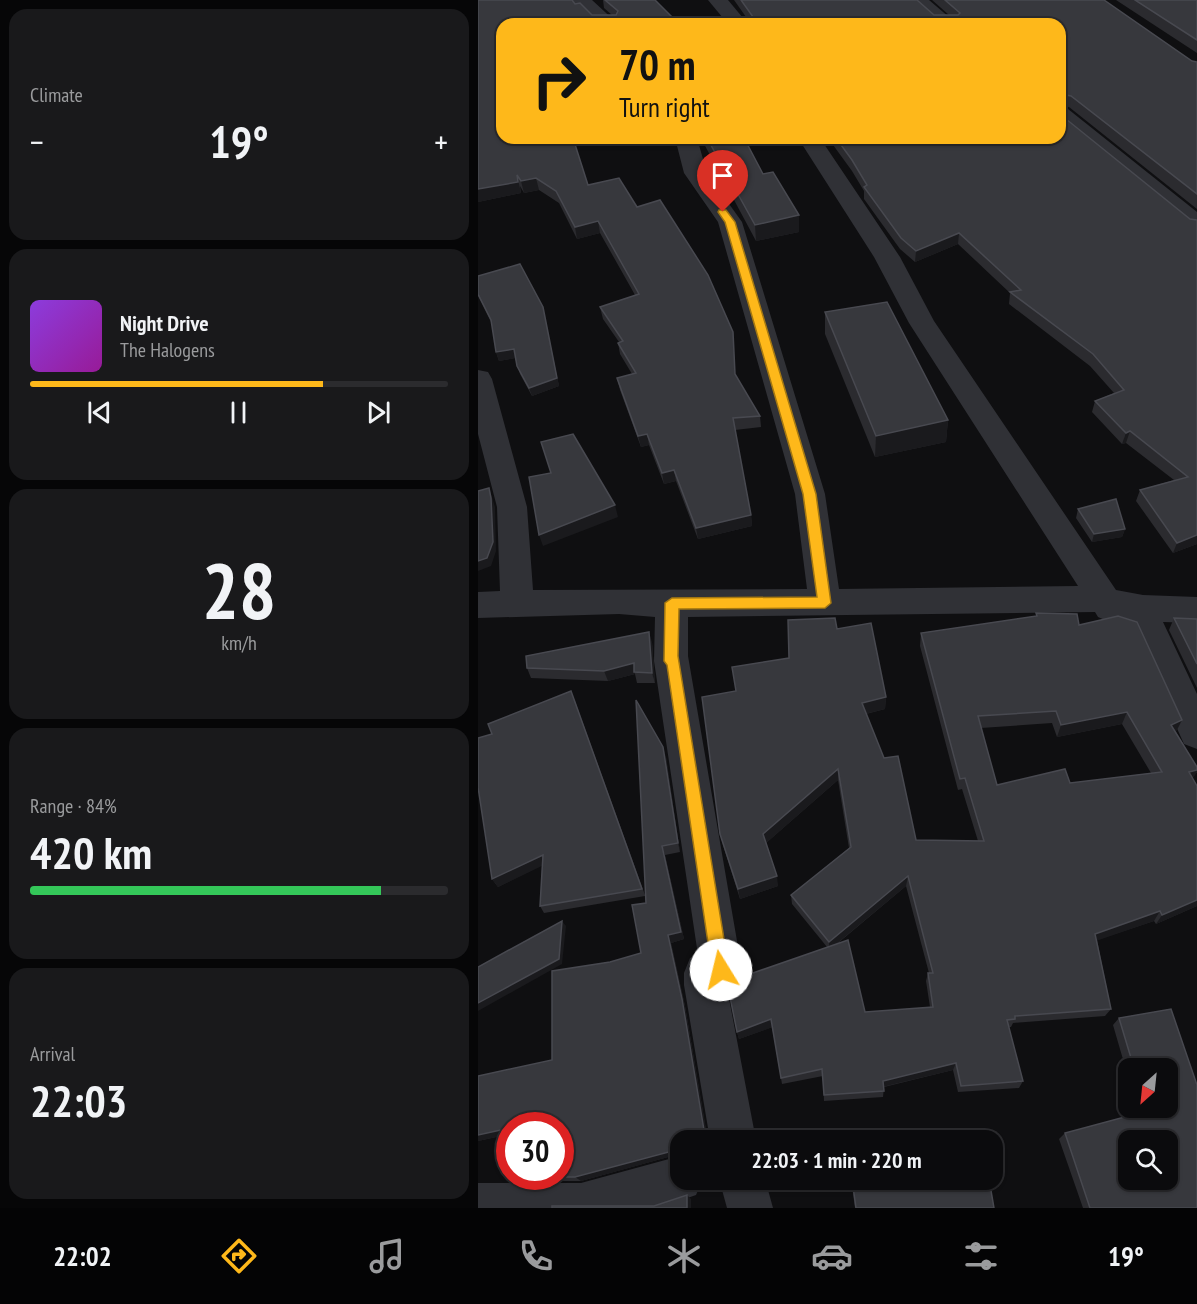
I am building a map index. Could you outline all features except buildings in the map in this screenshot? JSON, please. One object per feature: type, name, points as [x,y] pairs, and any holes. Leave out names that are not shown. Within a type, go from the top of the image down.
[{"type":"street","points":[[581,0],[601,18]]},
{"type":"street","points":[[718,0],[733,18]]},
{"type":"street","points":[[917,0],[940,18]]},
{"type":"street","points":[[1066,119],[1196,224]]},
{"type":"street","points":[[688,144],[696,173],[730,222],[810,494],[825,603]]},
{"type":"street","points":[[813,144],[887,257],[922,323],[1110,608],[1147,624],[1196,733]]},
{"type":"street","points":[[478,379],[512,507],[517,604]]},
{"type":"street","points":[[478,605],[619,601],[825,603],[1094,599],[1143,608],[1196,609]]},
{"type":"street","points":[[672,603],[671,661],[673,660],[721,970],[705,973],[705,985],[731,1130]]},
{"type":"street","points":[[478,1206],[581,1206],[670,1182]]},
{"type":"street","points":[[745,1190],[750,1208]]},
{"type":"route","points":[[721,970],[673,660],[671,661],[672,603],[825,603],[810,494],[730,222],[723,212]]}]
